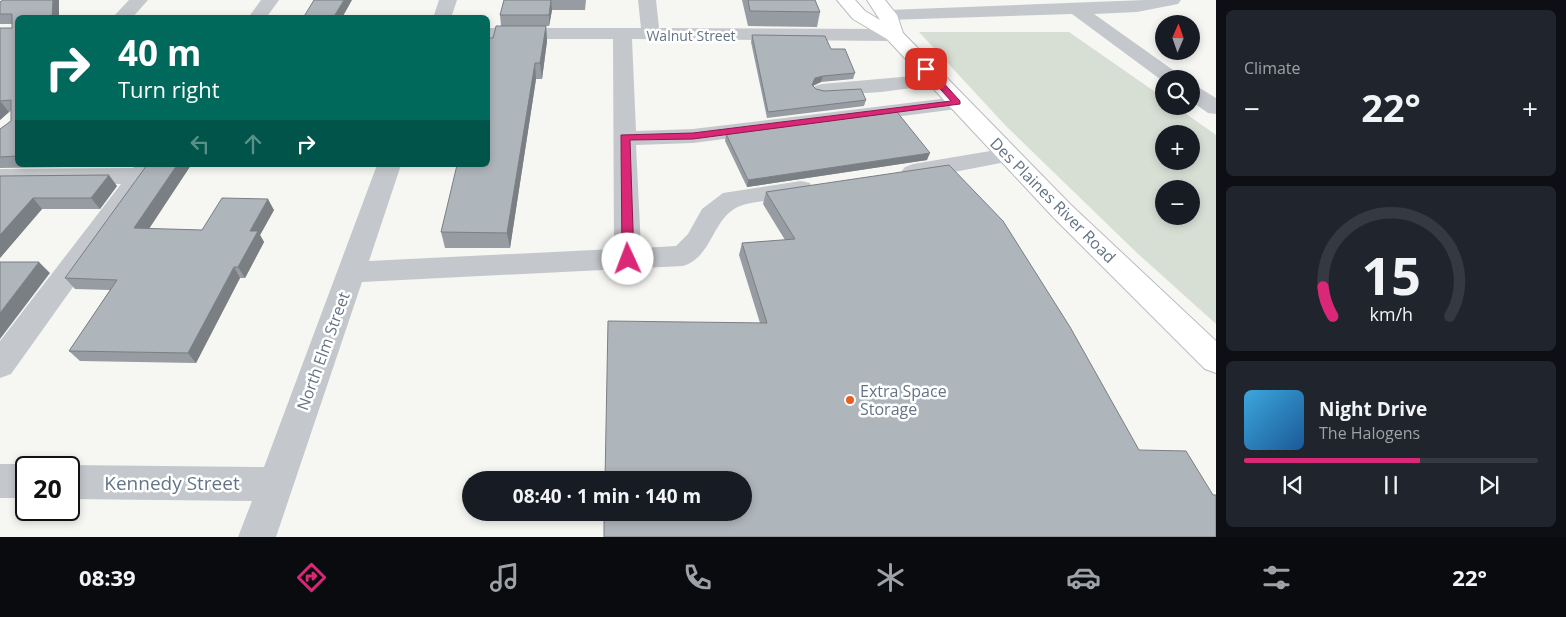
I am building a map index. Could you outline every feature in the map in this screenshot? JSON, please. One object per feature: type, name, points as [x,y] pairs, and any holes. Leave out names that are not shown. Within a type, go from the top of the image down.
[{"type":"main road","name":"Des Plaines River Road","points":[[846,0],[859,15],[891,25]]},
{"type":"main road","name":"Des Plaines River Road","points":[[876,0],[891,25],[936,80],[1062,211],[1216,360]]},
{"type":"street","points":[[124,15],[139,0]]},
{"type":"street","points":[[260,15],[270,0]]},
{"type":"street","points":[[443,15],[448,0]]},
{"type":"street","points":[[646,0],[651,35]]},
{"type":"street","name":"Walnut Street","points":[[490,33],[651,35],[891,25],[1172,0]]},
{"type":"street","points":[[1076,9],[1161,70]]},
{"type":"street","points":[[622,34],[628,259]]},
{"type":"street","points":[[822,90],[936,80]]},
{"type":"street","points":[[1200,97],[1216,108]]},
{"type":"street","points":[[625,138],[693,136],[957,102]]},
{"type":"street","points":[[894,174],[1008,155]]},
{"type":"street","name":"North Elm Street","points":[[257,537],[388,167]]},
{"type":"street","points":[[0,177],[144,171]]},
{"type":"street","points":[[0,365],[144,171]]},
{"type":"street","points":[[351,272],[683,256],[698,240],[712,215],[732,199],[827,185]]},
{"type":"street","points":[[0,481],[15,481]]},
{"type":"street","name":"Kennedy Street","points":[[80,482],[276,484]]},
{"type":"shaded area","points":[[919,32],[1069,32],[1155,92],[1155,115],[1188,115],[1216,135],[1216,324],[1136,252],[1005,125]]},
{"type":"building","points":[[3,0],[53,0],[52,15],[15,15],[15,156],[0,157],[0,129],[11,121],[11,100],[0,101],[0,28],[12,28],[12,14],[0,14],[0,2]]},
{"type":"building","points":[[314,0],[344,0],[335,15],[305,15]]},
{"type":"building","points":[[504,0],[551,0],[549,15],[500,15]]},
{"type":"building","points":[[748,0],[815,0],[820,12],[750,11]]},
{"type":"building","points":[[496,26],[546,26],[540,63],[535,63],[507,233],[441,232],[457,167],[490,167],[490,38],[493,38]]},
{"type":"building","points":[[752,35],[825,36],[831,49],[845,49],[855,73],[815,78],[812,85],[816,89],[824,91],[861,89],[866,100],[768,112]]},
{"type":"building","points":[[897,112],[930,153],[748,180],[726,134]]},
{"type":"building","name":"Extra Space Storage","points":[[949,165],[1003,221],[1070,327],[1139,450],[1186,451],[1213,495],[1216,495],[1216,537],[604,537],[604,521],[752,521],[752,471],[605,471],[608,321],[767,323],[742,243],[795,239],[766,192]]},
{"type":"building","points":[[146,167],[176,167],[134,228],[202,230],[222,198],[268,199],[250,231],[258,231],[238,267],[234,267],[188,353],[69,351],[117,280],[65,278]]},
{"type":"building","points":[[109,175],[91,198],[33,198],[0,235],[0,176]]},
{"type":"building","points":[[0,262],[39,262],[0,313]]},
{"type":"place","name":"Extra Space Storage","points":[[850,400]]},
{"type":"route","points":[[628,259],[625,138],[693,136],[957,102],[926,69]]}]
